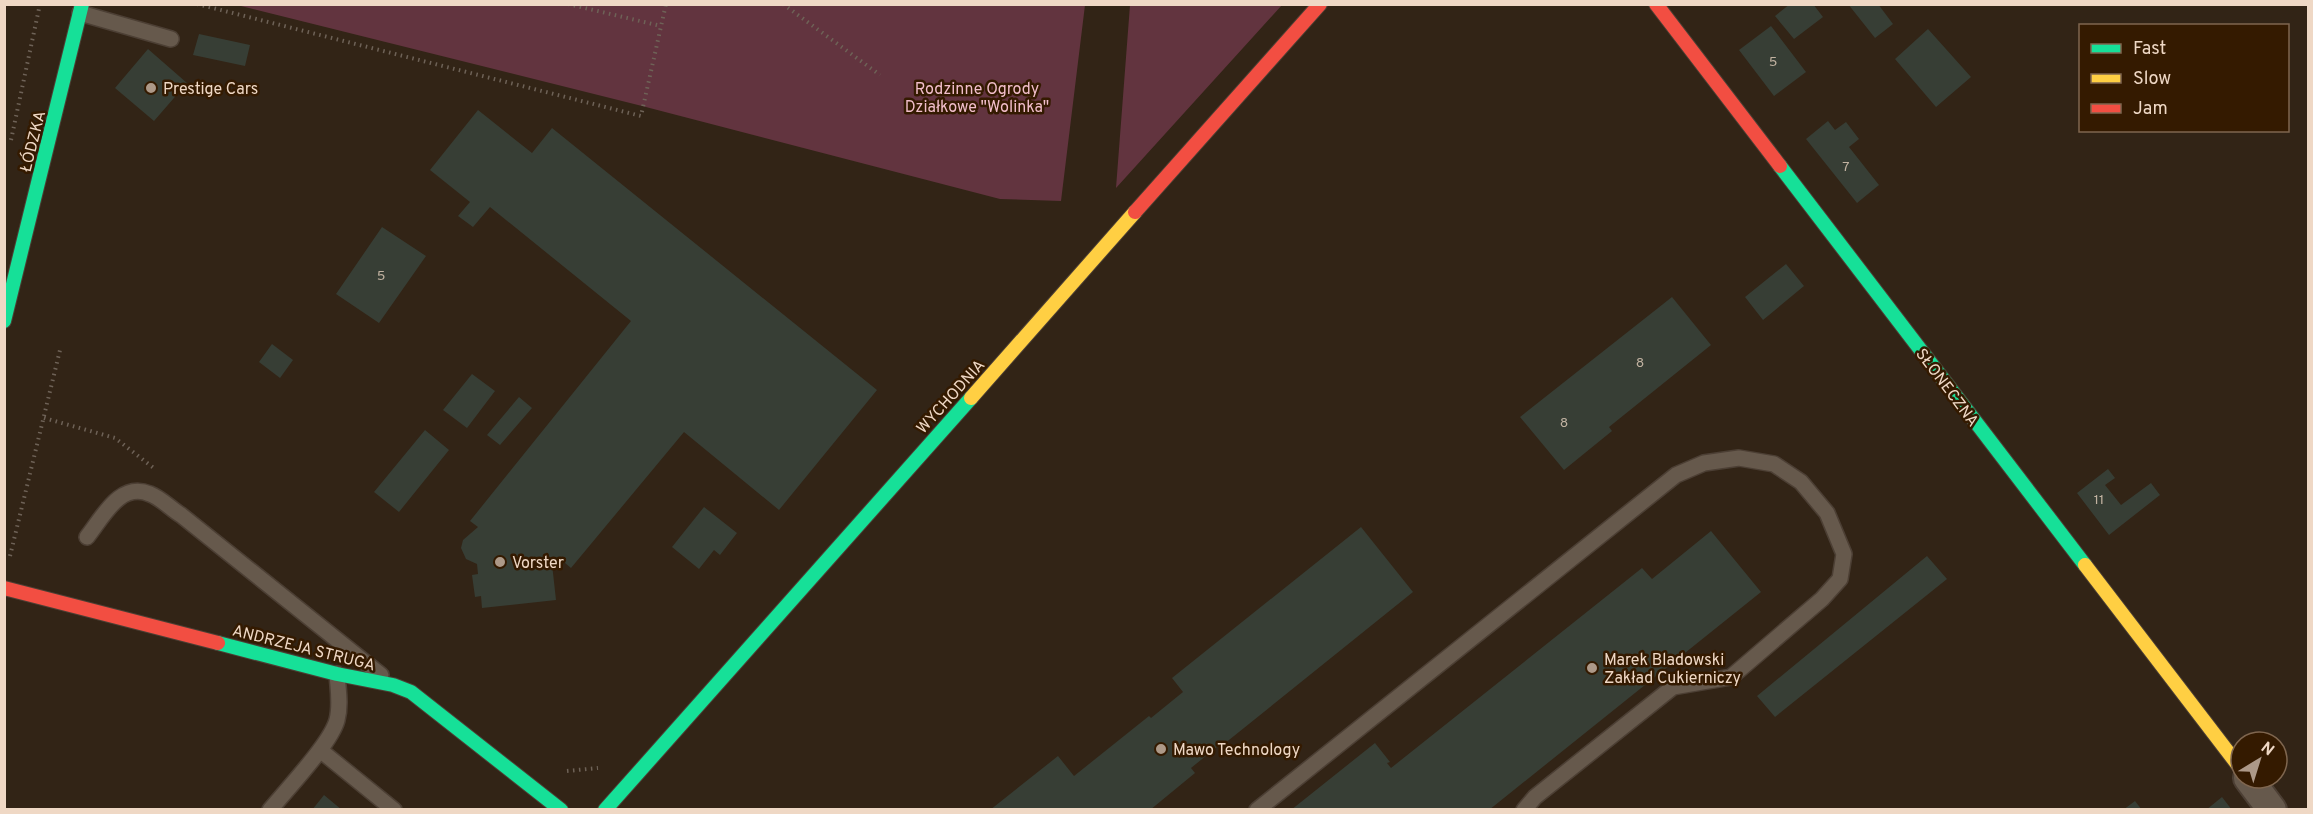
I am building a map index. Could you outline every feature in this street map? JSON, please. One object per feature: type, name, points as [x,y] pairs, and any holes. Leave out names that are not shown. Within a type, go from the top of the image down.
[{"type":"street","name":"WYCHODNIA","points":[[605,810],[1320,4]]},
{"type":"street","name":"SŁONECZNA","points":[[1656,4],[2229,753]]},
{"type":"street","name":"ŁÓDZKA","points":[[4,321],[81,9]]},
{"type":"street","name":"ANDRZEJA STRUGA","points":[[4,588],[337,674],[393,684],[411,692],[561,810]]},
{"type":"street","points":[[2257,790],[2272,810]]},
{"type":"lane","points":[[81,9],[171,39]]},
{"type":"lane","points":[[1257,810],[1676,475],[1704,463],[1739,458],[1774,464],[1801,482],[1827,513],[1844,554],[1840,579],[1822,599],[1731,677],[1673,687],[1535,798],[1524,810]]},
{"type":"lane","points":[[87,537],[119,496],[134,490],[151,494],[181,515],[393,684]]},
{"type":"lane","points":[[270,810],[320,750],[337,721],[339,701],[337,674]]},
{"type":"lane","points":[[320,750],[394,810]]},
{"type":"path","points":[[9,149],[40,4]]},
{"type":"path","points":[[197,4],[642,116],[642,106],[666,4]]},
{"type":"path","points":[[568,4],[661,26]]},
{"type":"path","points":[[783,4],[880,75]]},
{"type":"path","points":[[8,566],[60,350]]},
{"type":"path","points":[[44,418],[115,438],[159,472]]},
{"type":"green space","name":"Rodzinne Ogrody Działkowe \"Wolinka\"","points":[[237,5],[1085,5],[1061,201],[1000,199],[642,106]]},
{"type":"green space","points":[[1130,5],[1282,5],[1116,188]]},
{"type":"building","points":[[1790,4],[1813,4],[1823,17],[1794,39],[1775,16]]},
{"type":"building","points":[[1848,4],[1878,4],[1893,24],[1875,38]]},
{"type":"building","points":[[1771,26],[1806,72],[1774,96],[1739,50]]},
{"type":"building","points":[[1928,29],[1971,77],[1936,107],[1895,59]]},
{"type":"building","points":[[199,34],[250,45],[245,66],[193,55]]},
{"type":"building","points":[[148,49],[187,83],[154,121],[115,88]]},
{"type":"building","points":[[478,110],[532,153],[552,128],[877,390],[779,510],[684,432],[571,568],[558,557],[552,564],[556,600],[482,608],[481,596],[475,597],[472,575],[478,574],[477,564],[466,559],[461,548],[463,540],[478,527],[470,521],[631,321],[490,207],[473,227],[458,216],[470,202],[430,170]]},
{"type":"building","points":[[1828,121],[1835,130],[1846,122],[1859,139],[1849,147],[1879,185],[1857,203],[1806,139]]},
{"type":"building","points":[[382,227],[426,256],[379,323],[336,294]]},
{"type":"building","points":[[1786,264],[1804,286],[1763,320],[1745,297]]},
{"type":"building","points":[[1672,297],[1711,345],[1609,427],[1612,431],[1564,470],[1520,417]]},
{"type":"building","points":[[272,344],[293,360],[280,378],[259,362]]},
{"type":"building","points":[[472,374],[495,391],[467,428],[443,410]]},
{"type":"building","points":[[519,397],[532,408],[500,445],[487,435]]},
{"type":"building","points":[[425,430],[449,450],[399,512],[374,492]]},
{"type":"building","points":[[2108,469],[2115,478],[2105,485],[2121,505],[2151,483],[2160,495],[2109,535],[2077,493]]},
{"type":"building","points":[[704,507],[737,533],[720,555],[714,550],[699,569],[672,547]]},
{"type":"building","points":[[1361,527],[1413,592],[1191,768],[1195,773],[1150,810],[990,810],[1058,756],[1074,776],[1149,716],[1151,718],[1183,692],[1172,678]]},
{"type":"building","name":"Marek Bladowski Zakład Cukierniczy","points":[[1711,531],[1761,592],[1489,810],[1291,810],[1375,743],[1390,762],[1387,763],[1391,768],[1642,568],[1652,579]]},
{"type":"building","points":[[1927,556],[1947,579],[1775,717],[1757,696]]},
{"type":"building","points":[[324,795],[342,810],[312,810]]},
{"type":"building","points":[[2222,797],[2232,810],[2206,810]]},
{"type":"building","points":[[2135,801],[2142,810],[2123,810]]},
{"type":"traffic: fast","points":[[4,321],[82,4]]},
{"type":"traffic: fast","points":[[1780,166],[2085,565]]},
{"type":"traffic: fast","points":[[605,810],[971,398]]},
{"type":"traffic: fast","points":[[218,643],[337,674],[393,685],[411,692],[561,810]]},
{"type":"traffic: slow","points":[[971,398],[1135,212]]},
{"type":"traffic: slow","points":[[2085,565],[2229,753]]},
{"type":"traffic: jam","points":[[1135,212],[1320,4]]},
{"type":"traffic: jam","points":[[1656,4],[1780,166]]},
{"type":"traffic: jam","points":[[4,588],[218,643]]},
{"type":"place","name":"Prestige Cars","points":[[151,88]]},
{"type":"place","name":"Vorster","points":[[500,562]]},
{"type":"place","name":"Marek Bladowski Zakład Cukierniczy","points":[[1592,668]]},
{"type":"place","name":"Mawo Technology","points":[[1161,749]]}]
